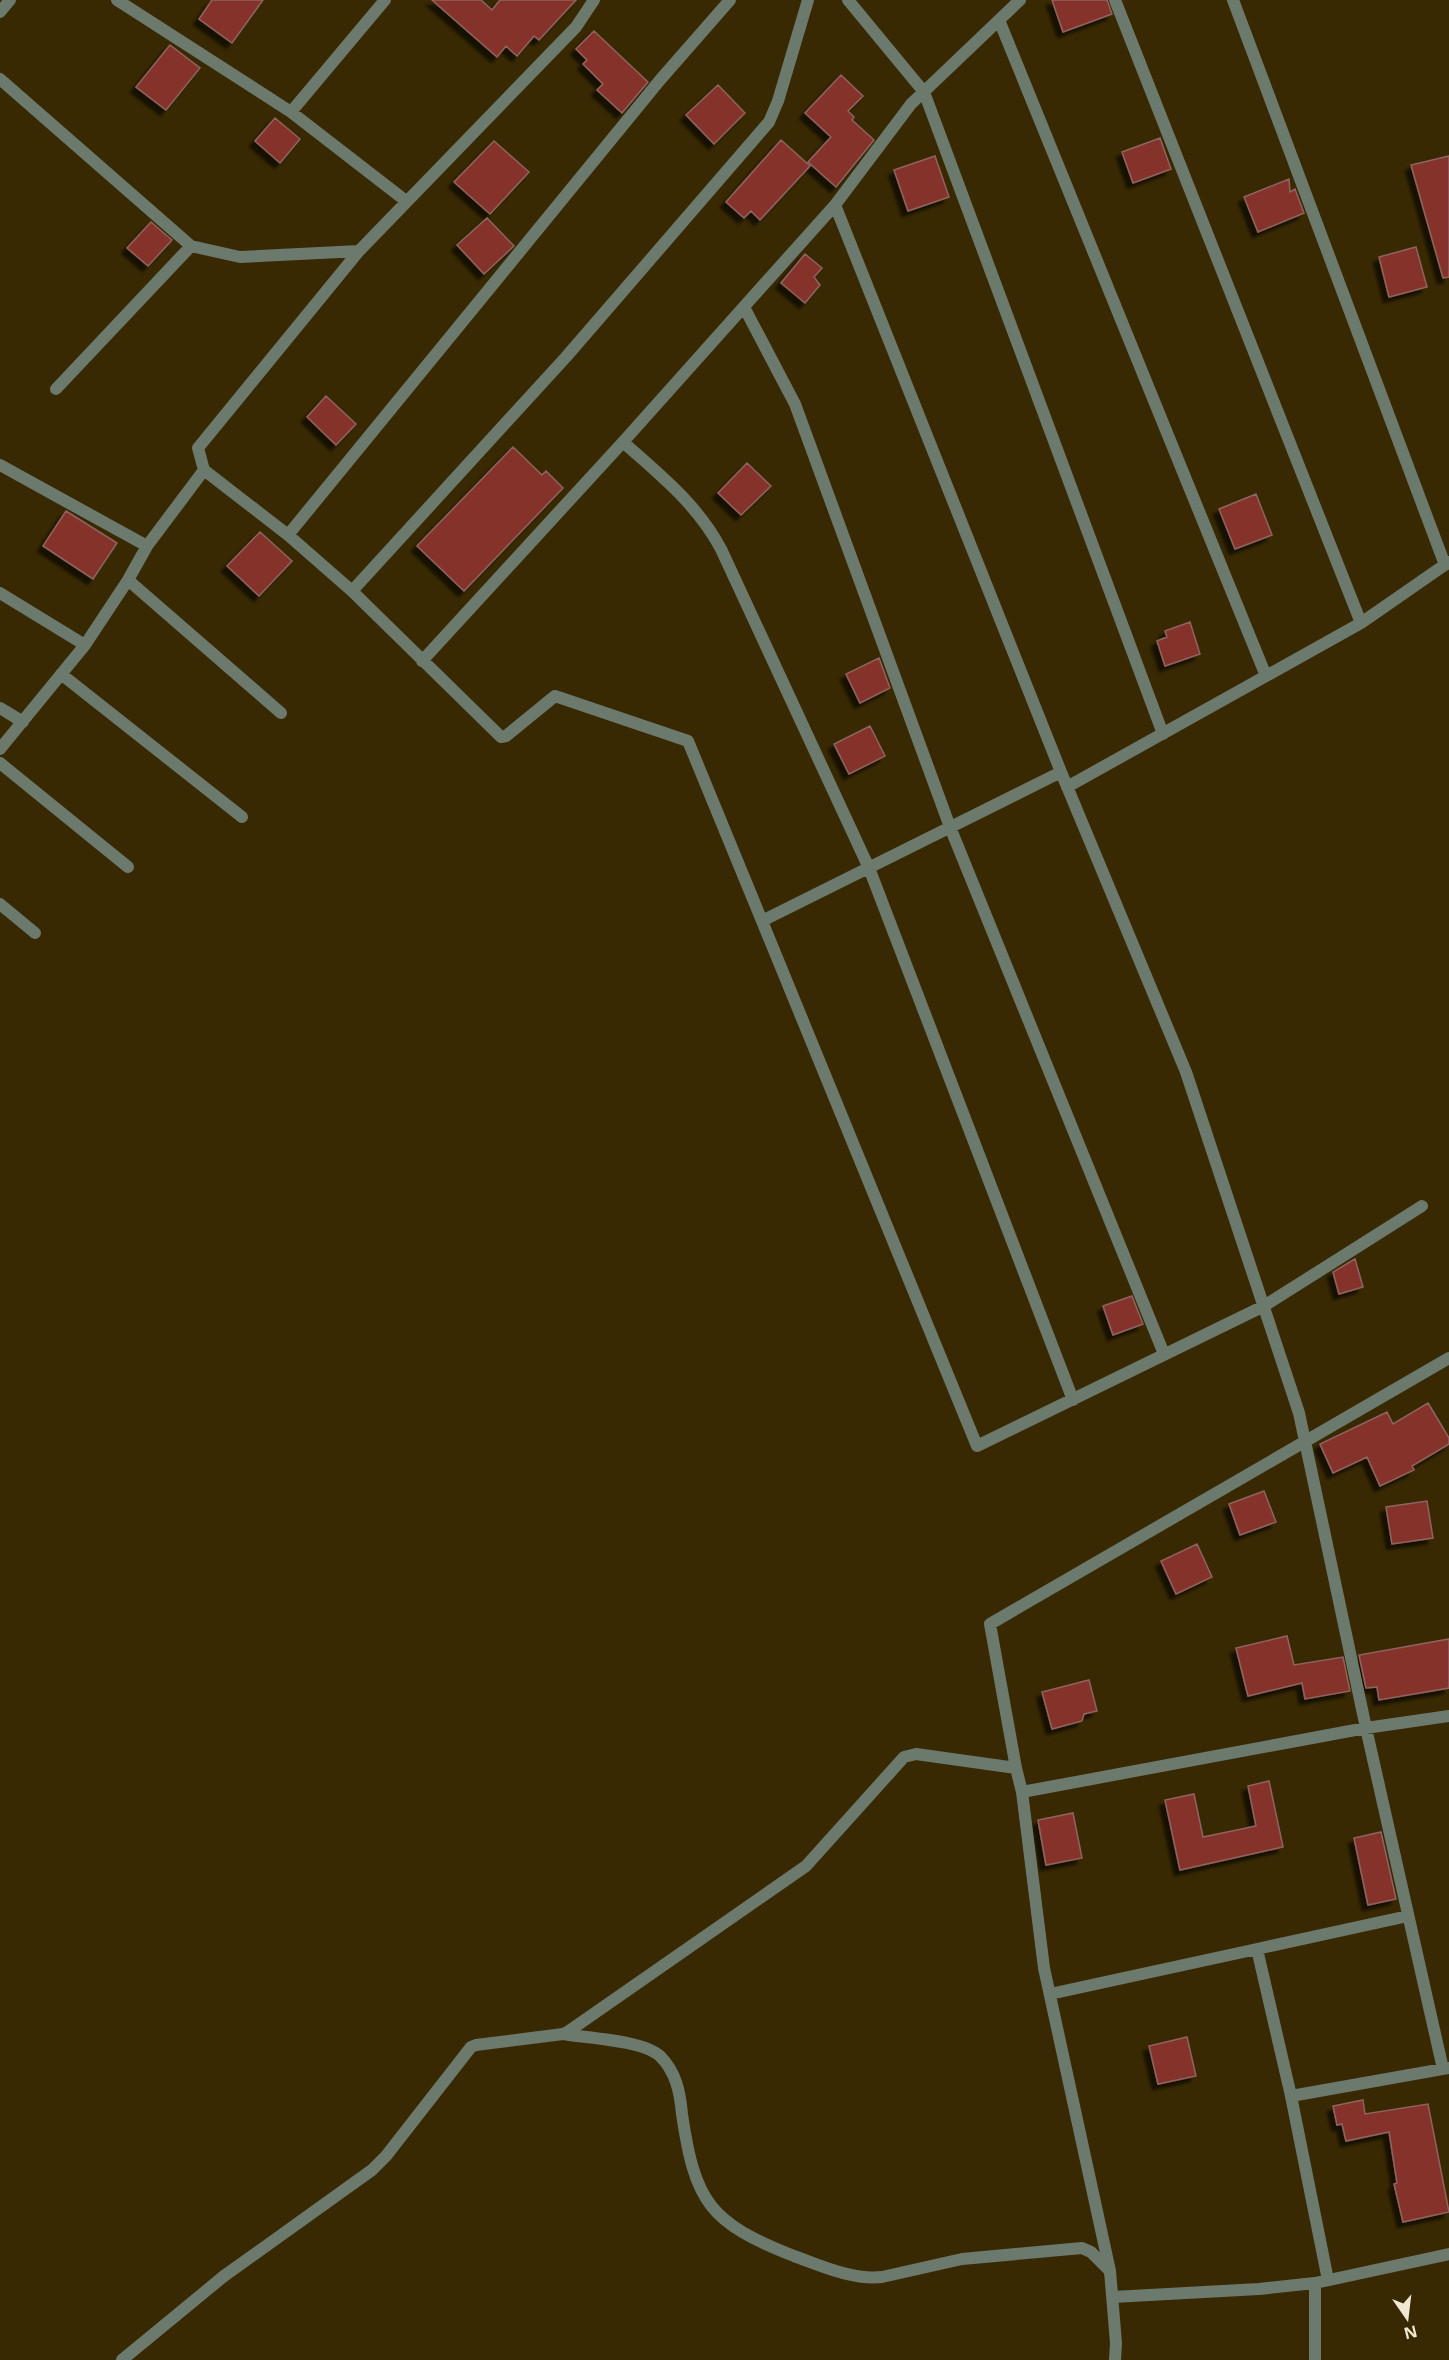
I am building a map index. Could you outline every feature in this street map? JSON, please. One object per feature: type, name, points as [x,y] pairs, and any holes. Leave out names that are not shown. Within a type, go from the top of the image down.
[{"type":"street","points":[[0,12],[10,0]]},
{"type":"street","points":[[117,0],[291,112],[406,201]]},
{"type":"street","points":[[594,0],[576,27],[359,251],[198,448],[204,470],[288,535],[352,591],[501,738],[555,696],[688,741],[977,1446],[1264,1306],[1422,1206]]},
{"type":"street","points":[[288,535],[660,81],[730,0]]},
{"type":"street","points":[[352,591],[567,357],[769,122],[775,112],[808,0]]},
{"type":"street","points":[[848,0],[924,92],[1163,734]]},
{"type":"street","points":[[422,661],[835,206],[911,104],[1020,0]]},
{"type":"street","points":[[1115,0],[1361,623]]},
{"type":"street","points":[[1067,787],[1361,623],[1447,563],[1233,0]]},
{"type":"street","points":[[291,112],[383,1]]},
{"type":"street","points":[[999,20],[1266,676]]},
{"type":"street","points":[[0,79],[192,246],[240,257],[359,251]]},
{"type":"street","points":[[835,206],[1067,787],[1186,1072],[1299,1413],[1408,1916],[1446,2068],[1290,2096]]},
{"type":"street","points":[[56,389],[192,246]]},
{"type":"street","points":[[744,307],[795,404],[950,827],[1164,1354]]},
{"type":"street","points":[[623,442],[691,503],[708,525],[869,868],[1072,1400]]},
{"type":"street","points":[[0,465],[147,546]]},
{"type":"street","points":[[0,749],[85,645],[128,580],[147,546],[204,470]]},
{"type":"street","points":[[128,580],[281,713]]},
{"type":"street","points":[[0,593],[85,645]]},
{"type":"street","points":[[61,674],[242,817]]},
{"type":"street","points":[[0,708],[23,722]]},
{"type":"street","points":[[0,763],[128,867]]},
{"type":"street","points":[[762,921],[1061,772]]},
{"type":"street","points":[[0,904],[35,933]]},
{"type":"street","points":[[1115,2360],[1110,2271],[1044,1968],[1022,1792],[990,1624],[1449,1358]]},
{"type":"street","points":[[1022,1792],[1366,1728],[1449,1716]]},
{"type":"street","points":[[563,2034],[806,1866],[908,1755],[916,1754],[1016,1768]]},
{"type":"street","points":[[1050,1994],[1408,1916]]},
{"type":"street","points":[[1257,1949],[1328,2280]]},
{"type":"street","points":[[122,2360],[224,2276],[372,2170],[386,2157],[471,2047],[563,2034],[642,2046],[659,2055],[677,2084],[689,2157],[699,2186],[708,2203],[720,2217],[769,2246],[834,2271],[870,2277],[882,2277],[962,2259],[1085,2248],[1110,2271]]},
{"type":"street","points":[[1113,2297],[1259,2289],[1315,2283],[1449,2254]]},
{"type":"street","points":[[1315,2283],[1315,2360]]},
{"type":"building","points":[[212,0],[263,0],[232,43],[199,19]]},
{"type":"building","points":[[432,0],[481,0],[492,10],[500,0],[576,0],[539,40],[534,36],[517,56],[506,46],[497,57]]},
{"type":"building","points":[[1052,0],[1107,0],[1112,14],[1063,32]]},
{"type":"building","points":[[594,31],[648,82],[622,113],[597,90],[603,84],[583,64],[587,60],[576,49]]},
{"type":"building","points":[[170,45],[200,68],[166,110],[136,87]]},
{"type":"building","points":[[841,75],[863,96],[848,111],[854,117],[852,120],[874,140],[836,187],[808,162],[831,137],[805,113]]},
{"type":"building","points":[[718,85],[745,113],[714,144],[686,115]]},
{"type":"building","points":[[275,118],[300,139],[280,163],[255,141]]},
{"type":"building","points":[[1160,138],[1171,169],[1133,183],[1122,152]]},
{"type":"building","points":[[781,140],[810,166],[760,220],[751,211],[744,218],[726,202]]},
{"type":"building","points":[[494,141],[529,172],[490,214],[454,182]]},
{"type":"building","points":[[935,156],[949,197],[908,211],[894,170]]},
{"type":"building","points":[[1449,156],[1449,277],[1443,278],[1411,165]]},
{"type":"building","points":[[1289,179],[1290,192],[1295,189],[1304,213],[1258,232],[1244,197]]},
{"type":"building","points":[[487,218],[514,246],[484,274],[457,245]]},
{"type":"building","points":[[151,222],[172,240],[148,266],[127,248]]},
{"type":"building","points":[[1416,247],[1427,287],[1389,297],[1379,257]]},
{"type":"building","points":[[805,254],[822,268],[814,277],[820,285],[805,303],[781,283]]},
{"type":"building","points":[[326,396],[356,424],[336,445],[307,417]]},
{"type":"building","points":[[513,447],[542,475],[546,471],[563,488],[464,591],[417,546]]},
{"type":"building","points":[[747,463],[771,486],[741,515],[718,493]]},
{"type":"building","points":[[1256,494],[1272,535],[1235,549],[1219,509]]},
{"type":"building","points":[[66,511],[117,543],[93,579],[43,546]]},
{"type":"building","points":[[260,532],[292,561],[259,596],[227,566]]},
{"type":"building","points":[[1190,622],[1200,654],[1165,666],[1157,641],[1167,637],[1165,631]]},
{"type":"building","points":[[879,658],[890,688],[860,703],[846,674]]},
{"type":"building","points":[[870,726],[885,756],[849,774],[834,744]]},
{"type":"building","points":[[1355,1259],[1363,1287],[1339,1294],[1333,1272]]},
{"type":"building","points":[[1132,1296],[1143,1324],[1113,1335],[1103,1306]]},
{"type":"building","points":[[1428,1403],[1449,1438],[1449,1444],[1412,1466],[1414,1470],[1380,1486],[1367,1457],[1333,1473],[1320,1444],[1387,1412],[1393,1424]]},
{"type":"building","points":[[1264,1491],[1276,1522],[1240,1535],[1229,1504]]},
{"type":"building","points":[[1427,1501],[1433,1538],[1392,1544],[1386,1507]]},
{"type":"building","points":[[1197,1544],[1212,1577],[1176,1594],[1161,1561]]},
{"type":"building","points":[[1287,1636],[1294,1665],[1343,1657],[1350,1691],[1305,1699],[1302,1683],[1248,1696],[1236,1648]]},
{"type":"building","points":[[1449,1639],[1449,1688],[1379,1700],[1377,1687],[1366,1688],[1359,1655]]},
{"type":"building","points":[[1089,1680],[1097,1711],[1084,1714],[1082,1721],[1052,1729],[1042,1692]]},
{"type":"building","points":[[1269,1781],[1283,1847],[1180,1870],[1165,1800],[1194,1794],[1203,1837],[1256,1826],[1248,1786]]},
{"type":"building","points":[[1073,1813],[1082,1858],[1046,1865],[1038,1820]]},
{"type":"building","points":[[1381,1832],[1396,1899],[1368,1905],[1354,1838]]},
{"type":"building","points":[[1187,2037],[1196,2076],[1158,2084],[1149,2046]]},
{"type":"building","points":[[1363,2100],[1365,2114],[1428,2104],[1449,2212],[1403,2222],[1394,2184],[1397,2183],[1389,2132],[1346,2141],[1342,2124],[1337,2125],[1333,2106]]}]
